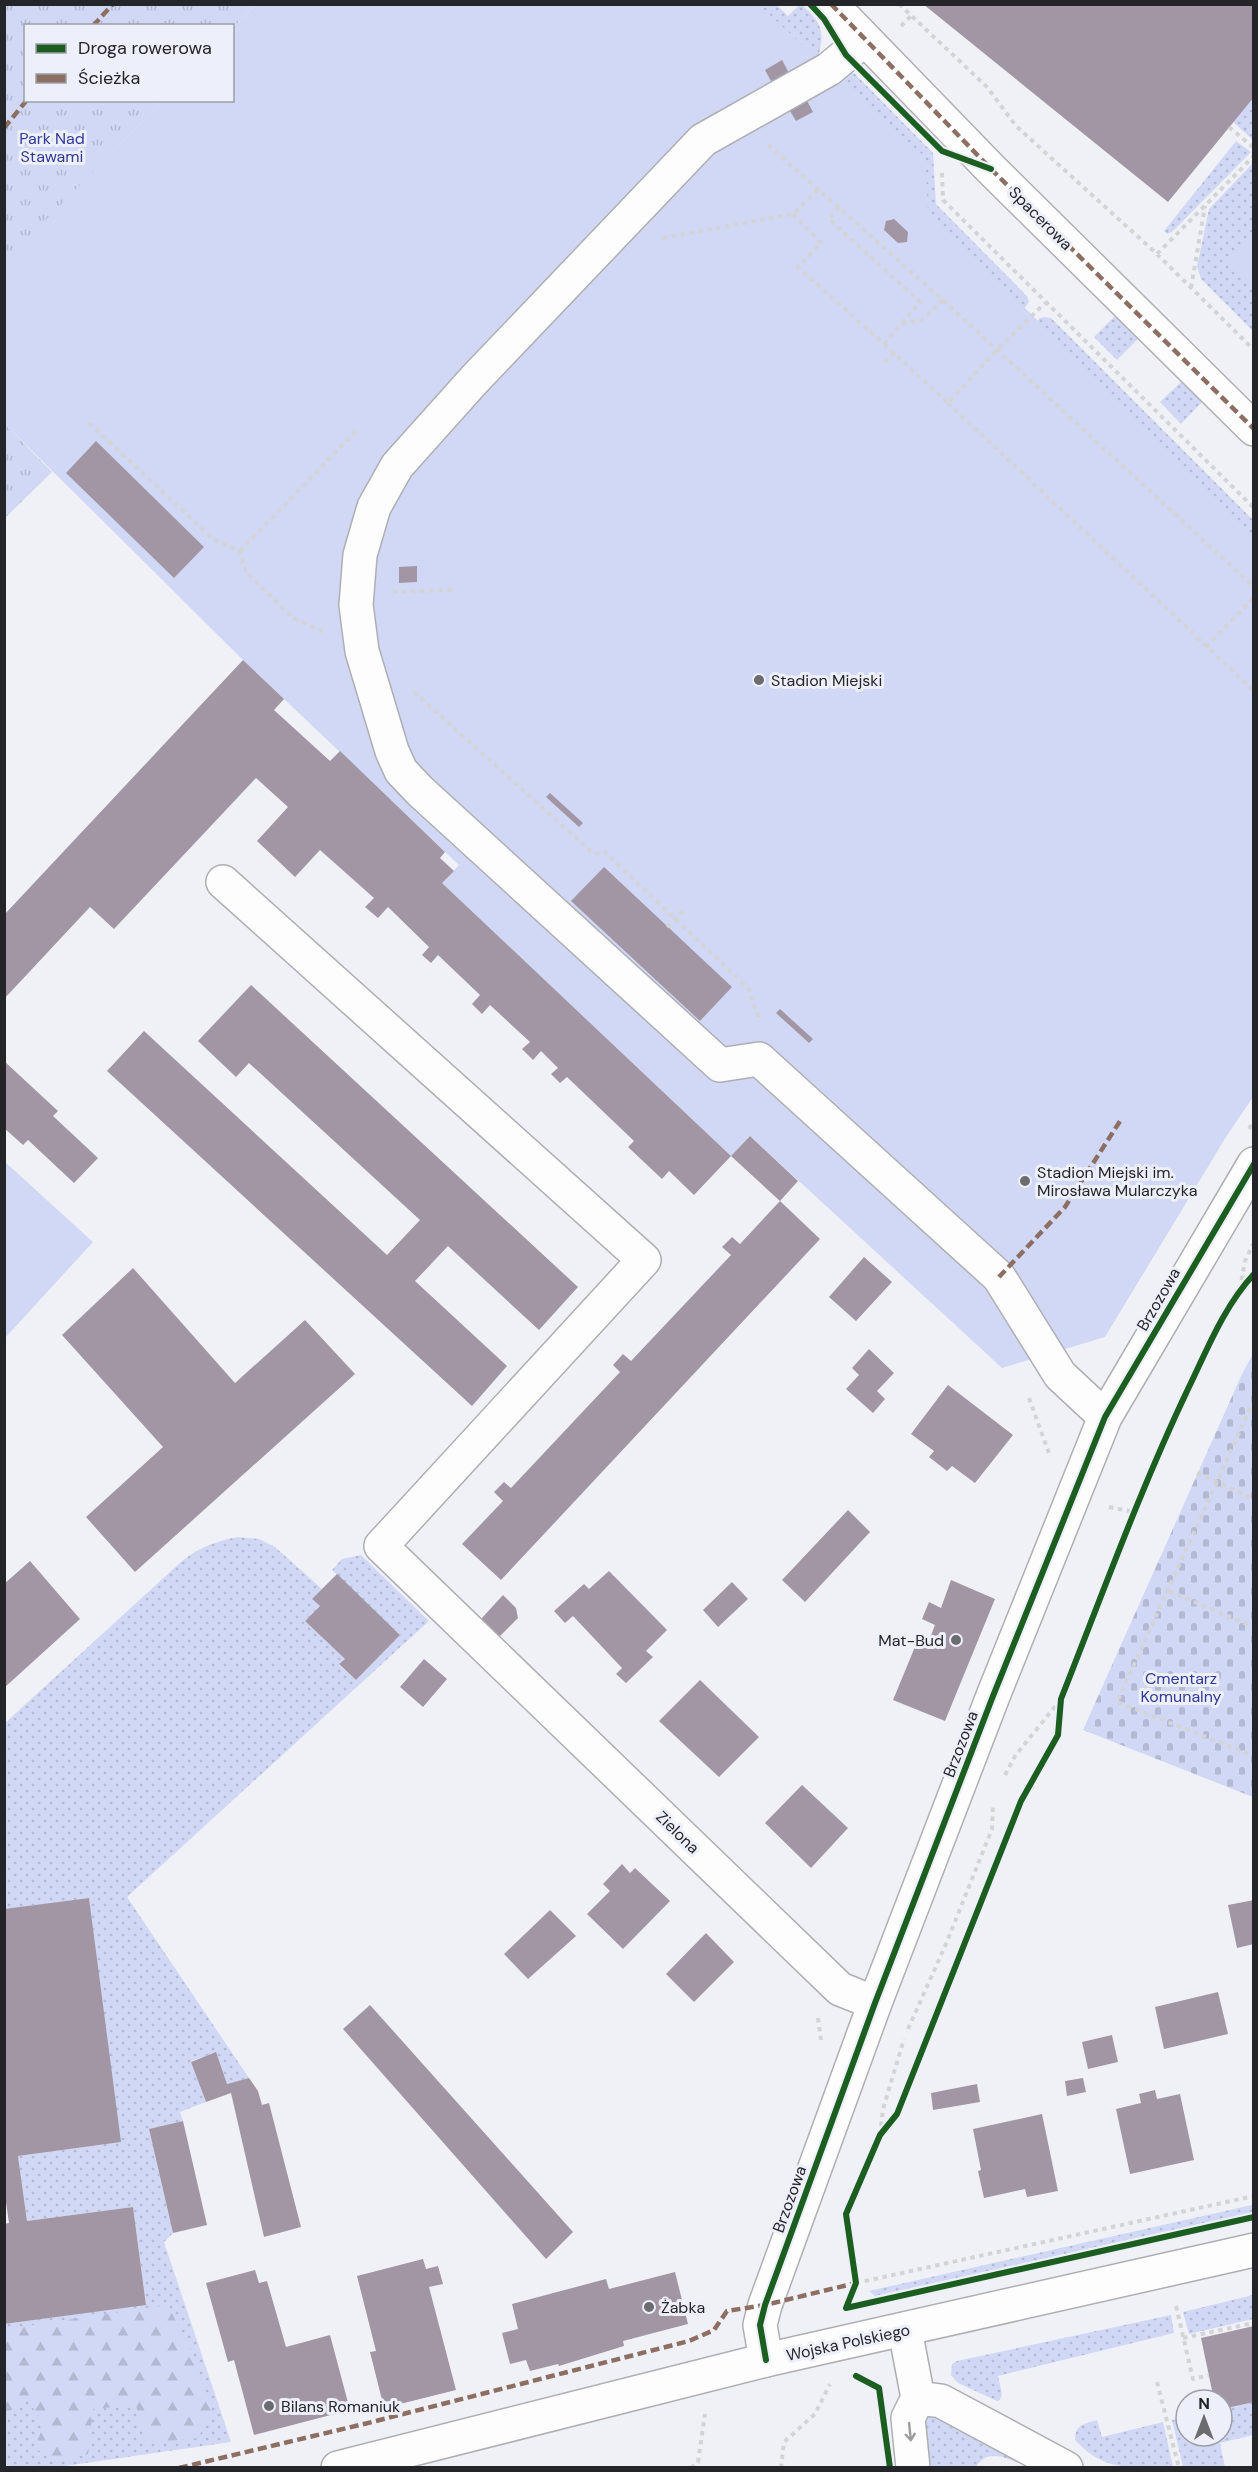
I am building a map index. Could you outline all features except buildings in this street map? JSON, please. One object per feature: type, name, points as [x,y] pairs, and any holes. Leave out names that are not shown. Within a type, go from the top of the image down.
[{"type":"street","name":"Spacerowa","points":[[831,4],[991,169],[1254,429]]},
{"type":"street","points":[[865,39],[829,69],[703,140],[474,380],[397,466],[374,507],[360,555],[356,605],[362,651],[392,751],[401,771],[420,791],[720,1065],[759,1059],[999,1277],[1060,1375],[1105,1417]]},
{"type":"street","name":"Zielona","points":[[223,882],[644,1260],[381,1546],[840,1989],[874,2003]]},
{"type":"street","name":"Brzozowa","points":[[766,2360],[760,2325],[765,2305],[874,2003],[1105,1417],[1254,1164]]},
{"type":"street","name":"Wojska Polskiego","points":[[354,2466],[766,2360],[1254,2250]]},
{"type":"street","points":[[905,2330],[918,2398],[908,2418],[914,2468]]},
{"type":"street","points":[[918,2398],[940,2401],[1056,2463]]},
{"type":"path","points":[[901,5],[987,87],[1016,126],[1157,254],[1254,350]]},
{"type":"path","points":[[740,118],[943,300],[1254,587]]},
{"type":"path","points":[[1229,127],[1254,148]]},
{"type":"path","points":[[1157,254],[1254,156]]},
{"type":"path","points":[[942,171],[943,200],[1254,508]]},
{"type":"path","points":[[653,240],[794,214],[818,190]]},
{"type":"path","points":[[1191,288],[1205,206]]},
{"type":"path","points":[[838,207],[829,219],[920,302],[884,344]]},
{"type":"path","points":[[794,214],[821,243],[798,267],[895,352],[1254,691]]},
{"type":"path","points":[[901,324],[922,320],[943,300]]},
{"type":"path","points":[[948,403],[1045,303]]},
{"type":"path","points":[[885,362],[895,352]]},
{"type":"path","points":[[89,423],[213,539],[240,551]]},
{"type":"path","points":[[240,551],[358,429]]},
{"type":"path","points":[[240,551],[246,572],[292,618],[362,651]]},
{"type":"path","points":[[356,593],[455,590]]},
{"type":"path","points":[[1206,647],[1254,597]]},
{"type":"path","points":[[408,686],[594,854],[605,852],[748,988],[761,1021],[720,1065]]},
{"type":"path","points":[[667,927],[683,911]]},
{"type":"path","points":[[1239,1289],[1245,1261],[1254,1243]]},
{"type":"path","points":[[1239,1289],[1254,1274]]},
{"type":"path","points":[[1254,1400],[1117,1702],[1254,1756]]},
{"type":"path","points":[[1197,1473],[1254,1499]]},
{"type":"path","points":[[1169,1591],[1254,1628]]},
{"type":"path","points":[[1060,1711],[1061,1699]]},
{"type":"path","points":[[1004,1777],[1015,1756],[1061,1699]]},
{"type":"path","points":[[880,2135],[883,2109],[906,2032],[946,1944],[992,1829],[994,1797]]},
{"type":"path","points":[[880,2135],[891,2121]]},
{"type":"path","points":[[856,2283],[1254,2196]]},
{"type":"path","points":[[1176,2306],[1193,2379],[1209,2375]]},
{"type":"path","points":[[1183,2338],[1254,2322]]},
{"type":"path","points":[[1157,2382],[1179,2468]]},
{"type":"path","points":[[781,2468],[784,2442],[815,2414],[831,2383]]},
{"type":"green space","name":"Park Nad Stawami","points":[[5,5],[255,5],[234,27],[234,24],[24,24],[24,102],[161,102],[5,263]]},
{"type":"green space","name":"Stadion Miejski","points":[[255,5],[759,5],[925,157],[928,211],[1253,536],[1253,1097],[1226,1137],[1105,1337],[1002,1368],[750,1136],[731,1156],[442,883],[459,865],[243,660],[5,424],[4,263],[161,102],[234,102],[234,27]]},
{"type":"green space","points":[[708,5],[777,5],[788,16],[799,5],[802,5],[814,17],[820,28],[821,41],[818,58]]},
{"type":"green space","points":[[854,73],[933,153],[936,204],[1027,296],[1029,302],[1024,309],[777,114],[836,76]]},
{"type":"green space","points":[[1253,97],[1253,140],[1233,122]]},
{"type":"green space","points":[[1236,141],[1251,152],[1172,232],[1167,234],[1164,231]]},
{"type":"green space","points":[[1253,163],[1253,331],[1201,279],[1197,267],[1209,209]]},
{"type":"green space","points":[[1253,234],[1253,289],[1225,262]]},
{"type":"green space","points":[[1115,316],[1138,339],[1117,360],[1094,337]]},
{"type":"green space","points":[[1040,318],[1051,318],[1253,520],[1253,555],[1019,341]]},
{"type":"green space","points":[[1181,382],[1202,402],[1181,424],[1160,402]]},
{"type":"green space","points":[[5,424],[52,472],[5,518]]},
{"type":"green space","points":[[4,1161],[93,1242],[5,1338],[4,1338]]},
{"type":"green space","name":"Cmentarz Komunalny","points":[[1253,1354],[1254,1797],[1083,1730]]},
{"type":"green space","points":[[238,1537],[259,1539],[275,1547],[322,1589],[312,1599],[320,1606],[305,1621],[345,1659],[339,1665],[356,1680],[400,1635],[332,1570],[342,1559],[361,1555],[429,1621],[127,1897],[249,2078],[227,2084],[215,2053],[191,2061],[206,2102],[180,2112],[183,2121],[149,2129],[173,2233],[164,2242],[231,2442],[58,2467],[5,2467],[4,2324],[146,2304],[133,2207],[27,2221],[18,2156],[119,2142],[89,1898],[5,1909],[5,1723],[182,1561],[208,1545]]},
{"type":"green space","points":[[1252,2205],[1253,2212],[875,2296],[869,2291]]},
{"type":"green space","points":[[1253,2295],[1253,2319],[1189,2334],[1183,2312]]},
{"type":"green space","points":[[168,2305],[192,2353],[213,2414],[197,2438],[145,2444],[136,2405],[93,2409],[88,2454],[56,2463],[35,2448],[44,2423],[27,2400],[5,2414],[5,2329]]},
{"type":"green space","points":[[1171,2315],[1174,2333],[998,2376],[1002,2394],[1000,2400],[997,2401],[958,2383],[951,2375],[952,2364],[957,2361]]},
{"type":"green space","points":[[1253,2402],[1253,2435],[1234,2440],[1234,2406]]},
{"type":"green space","points":[[928,2414],[1015,2456],[1018,2463],[1007,2458],[990,2456],[976,2467],[924,2467],[923,2418]]},
{"type":"green space","points":[[1097,2420],[1102,2437],[1163,2422],[1173,2467],[1120,2466],[1097,2458],[1075,2440],[1075,2435],[1084,2424]]},
{"type":"green space","points":[[1179,2448],[1221,2448],[1225,2467],[1183,2467]]},
{"type":"marked path","points":[[95,24],[113,4]]},
{"type":"marked path","points":[[831,4],[991,169],[1254,429]]},
{"type":"marked path","points":[[4,128],[25,102]]},
{"type":"marked path","points":[[999,1277],[1065,1207],[1122,1118]]},
{"type":"marked path","points":[[179,2468],[364,2424],[689,2341],[714,2330],[727,2311],[765,2305],[856,2283]]},
{"type":"cycle path","points":[[810,4],[824,19],[846,55],[942,151],[991,169]]},
{"type":"cycle path","points":[[766,2360],[760,2325],[765,2305],[875,2003],[993,1696],[1105,1417],[1254,1164]]},
{"type":"cycle path","points":[[846,2308],[856,2283],[846,2214],[880,2135],[897,2114],[1021,1801],[1058,1735],[1061,1699],[1154,1465],[1217,1329],[1234,1300],[1254,1274]]},
{"type":"cycle path","points":[[846,2308],[1254,2217]]},
{"type":"cycle path","points":[[856,2376],[879,2388],[890,2468]]},
{"type":"place","name":"Stadion Miejski","points":[[759,680]]},
{"type":"place","name":"Stadion Miejski im. Mirosława Mularczyka","points":[[1025,1181]]},
{"type":"place","name":"Mat-Bud","points":[[956,1640]]},
{"type":"place","name":"Żabka","points":[[649,2307]]},
{"type":"place","name":"Bilans Romaniuk","points":[[269,2406]]}]
